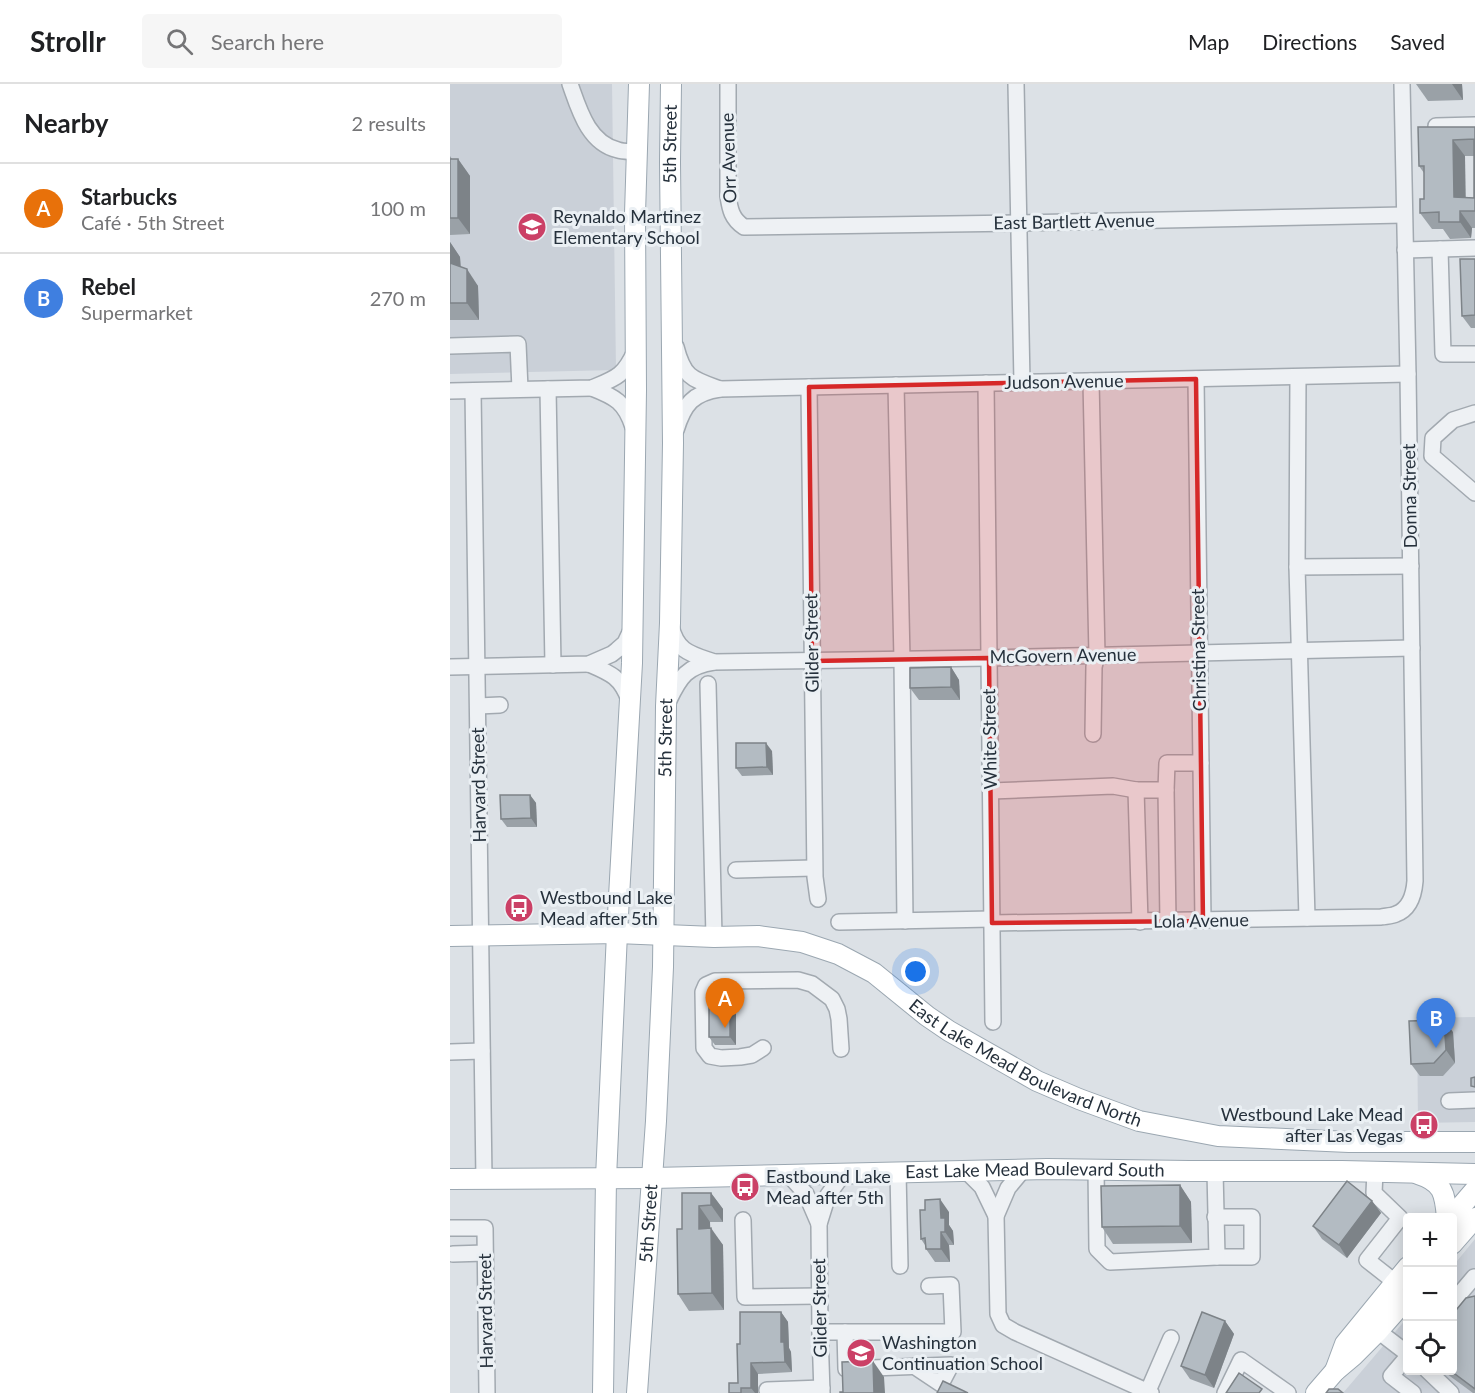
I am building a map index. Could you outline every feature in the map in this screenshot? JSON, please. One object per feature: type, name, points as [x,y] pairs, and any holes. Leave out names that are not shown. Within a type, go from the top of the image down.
[{"type":"main road","name":"5th Street","points":[[603,1393],[606,1178],[633,626],[636,435],[635,214],[639,84]]},
{"type":"main road","name":"5th Street","points":[[637,1393],[657,1097],[663,935],[673,443],[671,84]]},
{"type":"main road","name":"East Lake Mead Boulevard North","points":[[450,936],[617,933],[714,937],[758,936],[802,942],[838,954],[874,972],[927,1016],[949,1031],[1037,1081],[1139,1121],[1218,1136],[1328,1141],[1475,1142]]},
{"type":"main road","name":"East Lake Mead Boulevard South","points":[[450,1179],[652,1178],[1096,1169],[1475,1174]]},
{"type":"main road","points":[[1415,1173],[1431,1178],[1438,1185],[1448,1213]]},
{"type":"main road","points":[[1454,1213],[1475,1190]]},
{"type":"main road","points":[[1457,1238],[1475,1218]]},
{"type":"main road","points":[[1328,1383],[1378,1331],[1403,1282]]},
{"type":"main road","points":[[1328,1383],[1345,1344],[1403,1282]]},
{"type":"street","points":[[570,84],[579,110],[600,142],[617,150],[637,152]]},
{"type":"street","name":"Orr Avenue","points":[[728,84],[728,196],[730,213],[744,227]]},
{"type":"street","points":[[1016,84],[1022,382]]},
{"type":"street","name":"Donna Street","points":[[1402,84],[1415,881],[1414,895],[1407,907]]},
{"type":"street","points":[[1436,126],[1475,125]]},
{"type":"street","name":"East Bartlett Avenue","points":[[744,227],[1404,215]]},
{"type":"street","points":[[1405,250],[1475,248]]},
{"type":"street","points":[[1440,249],[1443,354],[1475,354]]},
{"type":"street","name":"Judson Avenue","points":[[672,330],[679,360],[685,372],[695,379],[720,389]]},
{"type":"street","points":[[450,346],[518,344],[520,389]]},
{"type":"street","points":[[450,391],[592,388],[621,374],[628,366],[636,349]]},
{"type":"street","name":"Judson Avenue","points":[[673,443],[683,410],[692,399],[720,389],[1408,374]]},
{"type":"street","points":[[1298,376],[1297,567],[1306,918]]},
{"type":"street","name":"Christina Street","points":[[1196,379],[1203,921]]},
{"type":"street","points":[[1091,381],[1097,655],[1094,667],[1093,734]]},
{"type":"street","name":"White Street","points":[[986,383],[993,1022]]},
{"type":"street","points":[[896,385],[905,921]]},
{"type":"street","name":"Glider Street","points":[[809,387],[814,868],[818,899]]},
{"type":"street","points":[[592,388],[610,395],[623,405],[636,435]]},
{"type":"street","points":[[548,389],[553,665]]},
{"type":"street","name":"Harvard Street","points":[[473,391],[484,1179]]},
{"type":"street","points":[[1475,413],[1453,420],[1433,438],[1432,456],[1475,494]]},
{"type":"street","points":[[1297,567],[1411,566]]},
{"type":"street","name":"McGovern Avenue","points":[[670,623],[675,640],[683,649],[714,662]]},
{"type":"street","points":[[450,667],[589,664],[617,650],[625,643],[633,626]]},
{"type":"street","name":"McGovern Avenue","points":[[666,706],[677,683],[686,673],[697,666],[714,662],[1412,648]]},
{"type":"street","points":[[589,664],[616,678],[630,704]]},
{"type":"street","points":[[708,684],[714,937]]},
{"type":"street","points":[[478,706],[500,705]]},
{"type":"street","points":[[1168,921],[1167,764],[1201,763]]},
{"type":"street","points":[[991,791],[1113,786],[1136,790],[1166,790]]},
{"type":"street","points":[[1136,790],[1140,922]]},
{"type":"street","points":[[736,870],[814,868]]},
{"type":"street","name":"Lola Avenue","points":[[839,922],[1140,922],[1381,917],[1397,914],[1407,907]]},
{"type":"street","points":[[763,1048],[752,1055],[740,1057],[710,1056],[704,1048],[703,992],[706,985],[715,981],[798,980],[812,984],[832,999],[837,1009],[840,1049]]},
{"type":"street","points":[[450,1052],[482,1051]]},
{"type":"street","points":[[1449,1101],[1475,1100]]},
{"type":"street","points":[[1096,1169],[1097,1249],[1110,1262],[1252,1257],[1252,1217],[1215,1217]]},
{"type":"street","points":[[1023,1170],[1008,1188],[996,1216],[998,1314],[1003,1325],[1149,1392],[1171,1338]]},
{"type":"street","points":[[966,1171],[982,1187],[996,1216]]},
{"type":"street","points":[[1215,1171],[1217,1257]]},
{"type":"street","points":[[898,1172],[900,1266]]},
{"type":"street","points":[[1375,1172],[1374,1193],[1400,1218],[1367,1260],[1403,1282]]},
{"type":"street","name":"Glider Street","points":[[822,1391],[819,1332],[819,1224],[828,1195],[844,1173]]},
{"type":"street","name":"Glider Street","points":[[788,1174],[806,1194],[819,1224]]},
{"type":"street","points":[[743,1220],[745,1298],[819,1296]]},
{"type":"street","name":"Harvard Street","points":[[450,1228],[485,1228],[487,1393]]},
{"type":"street","points":[[453,1254],[485,1253]]},
{"type":"street","points":[[1457,1297],[1475,1278]]},
{"type":"street","points":[[819,1332],[953,1332],[951,1286],[929,1286]]},
{"type":"street","points":[[1378,1331],[1403,1352]]},
{"type":"street","points":[[845,1332],[846,1369],[914,1366]]},
{"type":"street","points":[[1225,1393],[1241,1360],[1288,1393]]},
{"type":"street","points":[[1403,1360],[1391,1376],[1413,1393]]},
{"type":"street","points":[[1431,1375],[1446,1391]]},
{"type":"street","points":[[767,1390],[822,1391]]},
{"type":"highlighted area","points":[[1196,379],[1203,921],[992,923],[989,658],[812,661],[809,387]]},
{"type":"shaded area","name":"Reynaldo Martinez Elementary School","points":[[450,84],[612,84],[616,370],[450,374]]},
{"type":"shaded area","points":[[1475,1017],[1475,1122],[1418,1123],[1417,1018]]},
{"type":"shaded area","points":[[1475,1239],[1475,1393],[1343,1393],[1403,1323],[1403,1375],[1457,1375],[1457,1261]]},
{"type":"building","points":[[1418,127],[1475,127],[1475,211],[1460,211],[1460,222],[1439,222],[1439,212],[1420,213],[1420,199],[1424,199],[1424,166],[1419,166]],"holes":[[[1474,139],[1474,198],[1454,197],[1453,140]]]},
{"type":"building","points":[[450,159],[458,159],[458,218],[450,218]]},
{"type":"building","points":[[1460,259],[1475,259],[1475,315],[1462,316]]},
{"type":"building","points":[[450,263],[467,269],[467,303],[450,303]]},
{"type":"building","points":[[951,667],[951,687],[910,688],[910,668]]},
{"type":"building","points":[[736,743],[766,743],[767,767],[736,768]]},
{"type":"building","points":[[500,795],[530,795],[531,818],[501,819]]},
{"type":"building","points":[[709,1002],[730,1002],[730,1037],[709,1037]]},
{"type":"building","points":[[1444,1020],[1446,1050],[1434,1063],[1411,1064],[1409,1021]]},
{"type":"building","points":[[1475,1077],[1475,1087],[1471,1086],[1471,1078]]},
{"type":"building","points":[[1347,1181],[1372,1201],[1339,1245],[1313,1226]]},
{"type":"building","points":[[1180,1185],[1180,1226],[1102,1227],[1101,1186]]},
{"type":"building","points":[[682,1193],[711,1193],[711,1205],[699,1206],[699,1229],[711,1228],[712,1293],[678,1294],[677,1229],[682,1229]]},
{"type":"building","points":[[940,1199],[941,1218],[945,1218],[945,1232],[941,1232],[941,1249],[926,1249],[925,1238],[921,1239],[920,1210],[925,1210],[925,1200]]},
{"type":"building","points":[[1475,1296],[1475,1389],[1456,1375],[1457,1309],[1466,1298]]},
{"type":"building","points":[[740,1312],[781,1312],[781,1342],[784,1342],[785,1362],[751,1363],[751,1388],[741,1388],[741,1393],[729,1393],[729,1383],[738,1383],[737,1344],[740,1344]]},
{"type":"building","points":[[1202,1312],[1225,1321],[1205,1375],[1181,1366]]},
{"type":"building","points":[[873,1361],[874,1393],[840,1393],[843,1392],[842,1362]]},
{"type":"building","points":[[1239,1373],[1262,1389],[1259,1393],[1226,1393]]},
{"type":"building","points":[[943,1381],[968,1393],[937,1393]]},
{"type":"building","points":[[1329,1389],[1338,1389],[1343,1393],[1326,1393]]},
{"type":"place","name":"Reynaldo Martinez Elementary School","points":[[532,227]]},
{"type":"place","name":"Westbound Lake Mead after 5th","points":[[519,908]]},
{"type":"place","name":"Starbucks","points":[[725,1028]]},
{"type":"place","name":"Rebel","points":[[1436,1048]]},
{"type":"place","name":"Westbound Lake Mead after Las Vegas","points":[[1424,1125]]},
{"type":"place","name":"Eastbound Lake Mead after 5th","points":[[745,1187]]},
{"type":"place","name":"Washington Continuation School","points":[[861,1353]]}]
